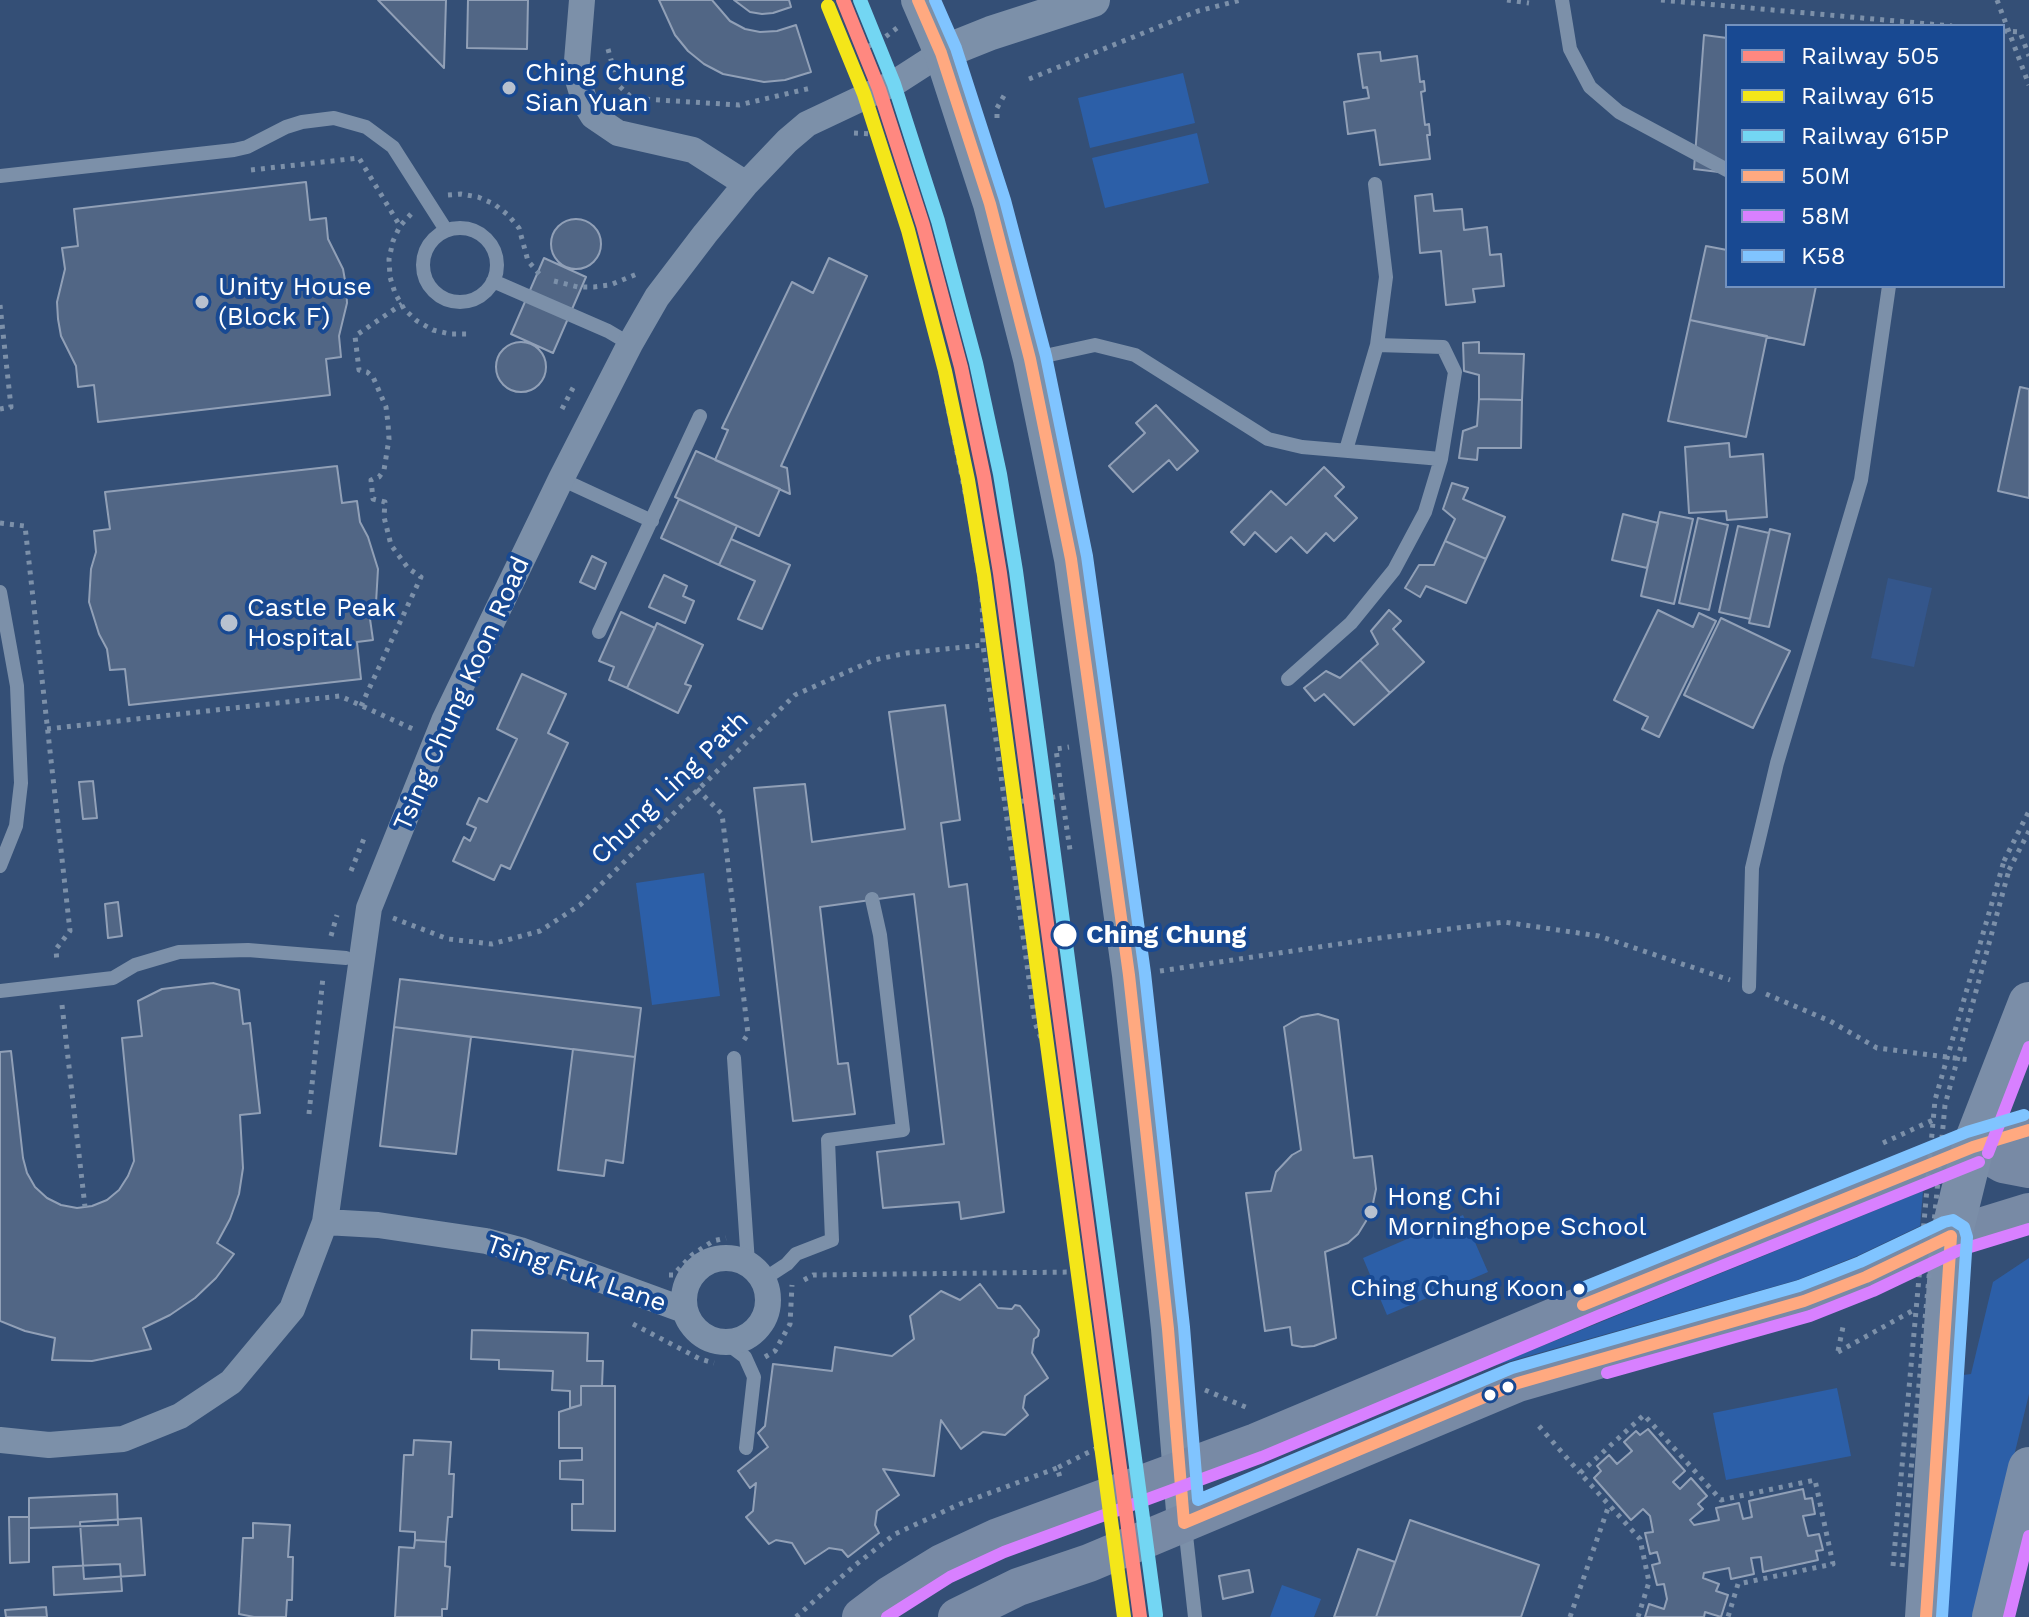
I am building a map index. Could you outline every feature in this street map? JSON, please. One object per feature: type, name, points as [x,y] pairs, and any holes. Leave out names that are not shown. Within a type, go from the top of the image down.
[{"type":"main road","points":[[1926,1617],[1951,1236],[1973,1147],[2029,1003]]},
{"type":"main road","points":[[861,1617],[942,1563],[998,1537],[1180,1471],[1973,1147],[2029,1130]]},
{"type":"main road","points":[[1973,1147],[2003,1164],[2029,1169]]},
{"type":"main road","points":[[957,1617],[1018,1587],[1089,1563],[1518,1383],[1804,1301],[1866,1277],[1951,1236],[2029,1212]]},
{"type":"main road","points":[[1993,1617],[2029,1468]]},
{"type":"street","points":[[582,0],[576,73],[579,89],[593,116],[618,133],[693,150],[746,184]]},
{"type":"street","points":[[918,0],[941,53],[990,204],[1030,359],[1071,559],[1129,975],[1168,1329],[1184,1523]]},
{"type":"street","name":"Tsing Chung Koon Road","points":[[0,1440],[62,1445],[123,1439],[180,1416],[231,1382],[292,1309],[325,1222],[369,908],[444,721],[561,479],[657,297],[746,184],[807,124],[896,82],[941,53],[999,30],[1093,0]]},
{"type":"street","name":"Tsing Fuk Lane","points":[[325,1222],[378,1225],[486,1241],[520,1250],[684,1310]]},
{"type":"street","name":"Tsing Fuk Lane","points":[[725,1342],[711,1340],[690,1323],[684,1310],[683,1296],[687,1282],[695,1270],[707,1261],[720,1257],[753,1260]]},
{"type":"street","points":[[725,1342],[739,1340],[752,1333],[762,1322],[768,1308],[768,1294],[753,1260]]},
{"type":"lane","points":[[1562,0],[1570,49],[1590,87],[1619,112],[1725,169]]},
{"type":"lane","points":[[0,176],[234,150],[286,127],[334,118],[366,127],[381,135],[393,147],[446,230]]},
{"type":"lane","points":[[1346,450],[1377,345],[1386,277],[1375,184]]},
{"type":"lane","points":[[468,229],[487,240],[496,259],[497,270],[493,281],[487,290],[468,302],[446,300],[429,286],[424,276],[424,254],[436,236],[446,230],[468,229]]},
{"type":"lane","points":[[493,281],[630,344]]},
{"type":"lane","points":[[1749,987],[1752,868],[1777,763],[1861,480],[1889,288]]},
{"type":"lane","points":[[1030,359],[1095,345],[1135,355],[1268,439],[1302,447],[1441,459]]},
{"type":"lane","points":[[1288,679],[1351,623],[1394,570],[1425,512],[1441,459],[1455,372],[1443,347],[1377,345]]},
{"type":"lane","points":[[599,632],[700,416]]},
{"type":"lane","points":[[561,479],[652,521]]},
{"type":"lane","points":[[0,592],[17,686],[21,783],[16,826],[0,866]]},
{"type":"lane","points":[[734,1058],[753,1260],[787,1264],[796,1254],[832,1240],[828,1140],[903,1130],[880,935],[872,899]]},
{"type":"lane","points":[[0,991],[113,978],[135,965],[179,952],[248,950],[346,958]]},
{"type":"lane","points":[[725,1342],[745,1357],[754,1377],[746,1448]]},
{"type":"lane","points":[[1184,1523],[1195,1617]]},
{"type":"path","points":[[1029,79],[1198,11],[1241,0]]},
{"type":"path","points":[[1507,0],[1529,3]]},
{"type":"path","points":[[1661,0],[1930,24]]},
{"type":"path","points":[[1997,0],[2004,24]]},
{"type":"path","points":[[2029,56],[2020,32],[2006,31],[2029,85]]},
{"type":"path","points":[[863,49],[880,41]]},
{"type":"path","points":[[608,46],[618,85],[630,96],[644,99],[739,105],[812,88]]},
{"type":"path","points":[[796,1617],[895,1534],[960,1504],[1057,1468],[1099,1447],[1051,1063],[1035,1023],[1004,804],[983,645],[982,591],[969,512],[923,283],[908,230],[860,97]]},
{"type":"path","points":[[848,133],[874,134]]},
{"type":"path","points":[[238,172],[359,158],[400,226]]},
{"type":"path","points":[[467,334],[433,330],[417,321],[402,304],[390,277],[389,259],[400,226],[412,212],[428,201],[461,194],[494,204],[519,228],[533,270],[562,284],[578,287],[610,285],[647,269]]},
{"type":"path","points":[[361,706],[421,577],[408,568],[391,545],[384,517],[385,502],[373,499],[371,480],[379,477],[384,470],[388,423],[386,407],[373,377],[359,370],[355,336],[402,304]]},
{"type":"path","points":[[0,305],[11,407],[0,409]]},
{"type":"path","points":[[0,523],[25,526],[70,931],[56,949],[85,1207]]},
{"type":"path","name":"Chung Ling Path","points":[[387,931],[389,916],[448,939],[492,944],[540,931],[580,905],[795,695],[874,660],[907,653],[983,645]]},
{"type":"path","points":[[47,729],[340,696],[414,730]]},
{"type":"path","points":[[1070,850],[1056,749],[1098,743]]},
{"type":"path","points":[[697,789],[722,814],[748,1034],[734,1058]]},
{"type":"path","points":[[1004,804],[1062,796]]},
{"type":"path","points":[[1016,802],[1023,856]]},
{"type":"path","points":[[1893,1566],[1935,1100],[2004,861],[2029,811]]},
{"type":"path","points":[[1902,1567],[1945,1105],[2009,870],[2029,831]]},
{"type":"path","points":[[1151,973],[1504,922],[1599,936],[1749,987],[1830,1021],[1877,1048],[1975,1061]]},
{"type":"path","points":[[1879,1145],[1933,1120]]},
{"type":"path","points":[[658,1276],[673,1275],[692,1255],[713,1241],[736,1235],[753,1260]]},
{"type":"path","points":[[623,1319],[700,1359],[727,1367],[758,1361],[775,1351],[790,1324],[793,1286],[792,1273],[787,1264]]},
{"type":"path","points":[[793,1286],[813,1275],[1076,1272]]},
{"type":"path","points":[[1847,1309],[1838,1352],[1916,1309]]},
{"type":"path","points":[[1580,1473],[1644,1415],[1721,1500],[1815,1480],[1833,1564],[1738,1584],[1728,1617]]},
{"type":"path","points":[[1539,1426],[1640,1539],[1649,1582],[1638,1617]]},
{"type":"path","points":[[1057,1468],[1071,1512]]},
{"type":"path","points":[[1570,1617],[1609,1505]]},
{"type":"shaded area","points":[[1183,73],[1195,123],[1090,148],[1078,98]]},
{"type":"shaded area","points":[[1197,133],[1209,183],[1105,208],[1092,158]]},
{"type":"shaded area","points":[[1888,578],[1932,588],[1914,667],[1871,658]]},
{"type":"shaded area","points":[[704,873],[720,996],[652,1005],[636,883]]},
{"type":"shaded area","points":[[1923,1191],[1920,1226],[1857,1256],[1797,1280],[1493,1366]]},
{"type":"shaded area","points":[[1463,1215],[1488,1272],[1387,1315],[1363,1258]]},
{"type":"shaded area","points":[[2029,1258],[2029,1394],[1975,1617],[1943,1617],[1956,1376],[1971,1374],[1993,1282]]},
{"type":"shaded area","points":[[1837,1388],[1851,1456],[1726,1480],[1713,1413]]},
{"type":"shaded area","points":[[1282,1585],[1321,1599],[1314,1617],[1270,1617]]},
{"type":"building","points":[[378,0],[446,0],[444,68]]},
{"type":"building","points":[[468,0],[528,0],[527,49],[467,48]]},
{"type":"building","points":[[659,0],[712,0],[730,21],[760,32],[796,25],[811,72],[785,80],[764,82],[723,74],[688,51],[675,35]]},
{"type":"building","points":[[734,0],[789,0],[791,7],[762,14],[750,12]]},
{"type":"building","points":[[1704,35],[1725,38],[1725,173],[1694,169]]},
{"type":"building","points":[[1380,52],[1381,61],[1417,56],[1420,82],[1424,81],[1425,91],[1421,92],[1425,125],[1429,124],[1430,159],[1380,165],[1375,130],[1348,134],[1344,102],[1369,98],[1367,87],[1363,88],[1358,54]]},
{"type":"building","name":"Unity House (Block F)","points":[[306,182],[310,220],[326,218],[328,239],[343,269],[346,286],[347,303],[339,336],[341,357],[326,359],[330,395],[98,422],[94,385],[78,387],[76,366],[61,336],[58,319],[57,302],[65,269],[62,248],[78,246],[74,209]]},
{"type":"building","points":[[1432,194],[1434,211],[1462,209],[1464,230],[1487,227],[1490,255],[1501,254],[1504,286],[1473,289],[1475,302],[1446,305],[1441,251],[1420,253],[1415,196]]},
{"type":"building","points":[[576,219],[594,226],[601,244],[594,262],[576,269],[558,262],[551,244],[558,226]]},
{"type":"building","points":[[1706,246],[1725,250],[1725,288],[1816,288],[1804,345],[1690,320]]},
{"type":"building","points":[[544,258],[586,277],[553,353],[511,334]]},
{"type":"building","points":[[829,258],[867,276],[781,466],[787,468],[790,494],[715,460],[728,430],[722,428],[792,282],[813,293]]},
{"type":"building","points":[[1690,320],[1767,336],[1746,437],[1668,421]]},
{"type":"building","points":[[521,342],[539,349],[546,367],[539,385],[521,392],[503,385],[496,367],[503,349]]},
{"type":"building","points":[[1479,342],[1479,353],[1524,354],[1522,400],[1479,399],[1479,375],[1464,371],[1463,343]]},
{"type":"building","points":[[2020,387],[2029,389],[2029,498],[1998,491]]},
{"type":"building","points":[[1479,399],[1522,400],[1521,448],[1478,448],[1477,460],[1459,458],[1463,431],[1477,426]]},
{"type":"building","points":[[1156,405],[1198,451],[1177,470],[1169,460],[1133,492],[1109,466],[1145,433],[1136,423]]},
{"type":"building","points":[[1729,443],[1730,457],[1763,454],[1767,517],[1727,520],[1726,511],[1689,513],[1685,447]]},
{"type":"building","points":[[696,451],[780,489],[759,536],[675,497]]},
{"type":"building","points":[[337,466],[342,503],[357,501],[360,522],[378,569],[376,603],[370,619],[373,640],[357,642],[361,679],[129,705],[125,669],[110,670],[107,649],[89,602],[91,569],[96,552],[94,531],[110,529],[105,492]]},
{"type":"building","points":[[1324,467],[1344,487],[1335,496],[1357,518],[1334,541],[1326,533],[1307,553],[1291,537],[1276,552],[1255,532],[1244,545],[1231,532],[1271,491],[1286,505]]},
{"type":"building","points":[[1452,483],[1468,488],[1463,499],[1505,517],[1486,559],[1445,541],[1455,519],[1443,509]]},
{"type":"building","points":[[679,499],[737,526],[719,565],[661,538]]},
{"type":"building","points":[[1660,512],[1693,519],[1674,604],[1641,596]]},
{"type":"building","points":[[1623,514],[1658,523],[1647,568],[1612,560]]},
{"type":"building","points":[[1698,518],[1728,525],[1709,610],[1679,603]]},
{"type":"building","points":[[1738,526],[1769,533],[1750,619],[1719,612]]},
{"type":"building","points":[[1770,529],[1790,534],[1769,627],[1749,623]]},
{"type":"building","points":[[731,539],[790,565],[762,629],[738,619],[755,581],[719,565]]},
{"type":"building","points":[[1445,541],[1486,559],[1466,603],[1426,586],[1420,597],[1405,588],[1419,565],[1434,565]]},
{"type":"building","points":[[592,556],[606,563],[595,589],[580,582]]},
{"type":"building","points":[[664,575],[687,586],[683,596],[694,601],[685,623],[649,607]]},
{"type":"building","points":[[1389,610],[1401,621],[1393,629],[1424,662],[1390,693],[1360,660],[1378,644],[1371,631]]},
{"type":"building","points":[[1658,610],[1693,627],[1699,613],[1716,621],[1659,737],[1642,729],[1648,717],[1614,700]]},
{"type":"building","points":[[621,612],[655,628],[627,688],[609,680],[614,667],[599,661]]},
{"type":"building","points":[[1721,618],[1790,651],[1753,728],[1684,695]]},
{"type":"building","points":[[657,623],[703,645],[685,684],[691,686],[678,713],[627,688]]},
{"type":"building","points":[[1360,660],[1390,693],[1354,725],[1324,694],[1315,701],[1304,688],[1326,671],[1340,678]]},
{"type":"building","points":[[522,674],[566,694],[548,733],[568,743],[510,869],[501,865],[494,880],[453,861],[464,837],[470,841],[476,828],[467,824],[479,798],[487,802],[517,739],[497,729]]},
{"type":"building","points":[[945,705],[960,820],[941,823],[949,887],[967,884],[1004,1212],[961,1219],[959,1202],[883,1208],[877,1152],[944,1144],[914,894],[820,907],[838,1064],[848,1063],[855,1114],[793,1121],[754,788],[805,784],[812,842],[905,829],[889,712]]},
{"type":"building","points":[[93,781],[97,818],[83,819],[79,782]]},
{"type":"building","points":[[118,902],[122,936],[108,938],[105,904]]},
{"type":"building","points":[[400,979],[641,1008],[635,1057],[394,1027]]},
{"type":"building","points":[[213,983],[239,990],[243,1024],[250,1023],[260,1113],[240,1115],[243,1168],[239,1194],[217,1243],[234,1254],[216,1278],[195,1298],[143,1328],[151,1349],[92,1361],[52,1360],[55,1338],[0,1321],[0,1052],[11,1051],[23,1158],[35,1187],[61,1205],[77,1208],[92,1206],[107,1200],[119,1190],[134,1161],[122,1038],[142,1036],[138,1001],[162,989]]},
{"type":"building","points":[[1318,1014],[1338,1020],[1354,1158],[1372,1156],[1376,1189],[1371,1213],[1358,1234],[1348,1243],[1325,1252],[1336,1338],[1302,1347],[1292,1345],[1290,1327],[1265,1331],[1246,1193],[1271,1191],[1276,1172],[1301,1150],[1284,1027],[1301,1017]]},
{"type":"building","points":[[394,1027],[471,1037],[456,1154],[380,1146]]},
{"type":"building","points":[[573,1049],[635,1057],[623,1163],[606,1160],[604,1176],[558,1170]]},
{"type":"building","points":[[980,1284],[998,1308],[1020,1306],[1039,1330],[1032,1353],[1048,1378],[1025,1396],[1023,1408],[1028,1415],[1005,1435],[983,1432],[961,1449],[941,1420],[934,1476],[883,1469],[899,1495],[877,1511],[875,1525],[879,1533],[848,1557],[842,1550],[829,1548],[805,1564],[792,1543],[776,1540],[769,1544],[746,1517],[753,1511],[756,1483],[750,1488],[738,1471],[768,1447],[758,1433],[765,1426],[773,1364],[832,1371],[835,1347],[892,1356],[914,1339],[910,1316],[941,1291],[960,1300]]},
{"type":"building","points":[[472,1330],[588,1333],[587,1361],[603,1361],[602,1386],[581,1386],[581,1405],[570,1408],[570,1391],[552,1390],[553,1371],[499,1369],[499,1360],[471,1359]]},
{"type":"building","points":[[581,1386],[615,1386],[615,1531],[572,1530],[572,1504],[583,1504],[583,1480],[560,1479],[560,1461],[582,1460],[582,1448],[559,1448],[559,1412],[581,1405]]},
{"type":"building","points":[[1648,1429],[1685,1471],[1673,1482],[1680,1489],[1691,1478],[1707,1496],[1698,1504],[1703,1509],[1690,1520],[1694,1525],[1719,1520],[1716,1508],[1739,1503],[1743,1519],[1752,1517],[1749,1501],[1803,1489],[1805,1499],[1812,1498],[1815,1514],[1803,1516],[1808,1536],[1819,1534],[1823,1550],[1816,1551],[1818,1560],[1763,1572],[1761,1557],[1751,1558],[1754,1574],[1731,1579],[1729,1568],[1704,1573],[1703,1578],[1719,1584],[1716,1591],[1728,1595],[1721,1617],[1705,1612],[1704,1617],[1645,1617],[1649,1604],[1664,1609],[1667,1599],[1664,1584],[1657,1585],[1652,1565],[1660,1563],[1657,1552],[1650,1554],[1645,1533],[1653,1532],[1650,1516],[1643,1509],[1631,1520],[1594,1478],[1601,1471],[1597,1466],[1609,1455],[1617,1464],[1632,1451],[1624,1442],[1636,1431],[1640,1435]]},
{"type":"building","points":[[414,1440],[451,1442],[449,1474],[454,1474],[452,1517],[448,1517],[446,1542],[415,1540],[415,1532],[400,1531],[404,1455],[413,1455]]},
{"type":"building","points":[[117,1494],[118,1525],[29,1528],[29,1498]]},
{"type":"building","points":[[9,1517],[29,1517],[29,1562],[10,1563]]},
{"type":"building","points":[[141,1518],[145,1575],[84,1579],[80,1522]]},
{"type":"building","points":[[1410,1520],[1539,1565],[1521,1617],[1376,1617]]},
{"type":"building","points":[[253,1523],[290,1525],[288,1557],[293,1557],[292,1600],[287,1600],[286,1617],[239,1614],[243,1538],[253,1538]]},
{"type":"building","points":[[415,1540],[446,1542],[445,1566],[450,1567],[447,1609],[442,1609],[442,1617],[395,1617],[399,1547],[414,1548]]},
{"type":"building","points":[[1358,1549],[1395,1562],[1376,1617],[1334,1617]]},
{"type":"building","points":[[120,1564],[122,1591],[54,1595],[53,1567]]},
{"type":"building","points":[[1249,1570],[1253,1592],[1223,1599],[1219,1576]]},
{"type":"building","points":[[46,1607],[47,1617],[6,1617],[5,1610]]},
{"type":"rail line","name":"505","points":[[843,0],[879,89],[923,225],[961,367],[984,477],[1000,573],[1140,1617]]},
{"type":"rail line","name":"615P","points":[[860,0],[894,84],[938,221],[976,363],[1000,474],[1016,571],[1156,1615]]},
{"type":"rail line","name":"615","points":[[828,6],[864,94],[908,230],[945,371],[968,480],[984,575],[1124,1617]]},
{"type":"transit line","name":"50M","points":[[918,0],[941,53],[990,204],[1030,359],[1071,559],[1129,975],[1168,1329],[1184,1523],[1518,1383],[1804,1301],[1866,1277],[1951,1236],[1926,1617]]},
{"type":"transit line","name":"K58","points":[[935,0],[956,48],[1005,200],[1046,356],[1087,556],[1145,973],[1184,1327],[1198,1500],[1512,1368],[1799,1286],[1953,1220],[1964,1227],[1967,1237],[1942,1617]]},
{"type":"transit line","name":"58M","points":[[1988,1153],[2029,1047]]},
{"type":"transit line","name":"K58","points":[[1577,1290],[1967,1132],[2024,1115]]},
{"type":"transit line","name":"50M","points":[[1583,1305],[1973,1147],[2029,1130]]},
{"type":"transit line","name":"58M","points":[[887,1617],[950,1577],[1004,1552],[1262,1457],[1598,1316],[1979,1162]]},
{"type":"transit line","name":"58M","points":[[1607,1373],[1810,1316],[1873,1291],[1957,1251],[2029,1229]]},
{"type":"transit line","name":"58M","points":[[2009,1617],[2029,1536]]},
{"type":"place","name":"Ching Chung Sian Yuan","points":[[509,88]]},
{"type":"place","name":"Unity House (Block F)","points":[[202,302]]},
{"type":"place","name":"Castle Peak Hospital","points":[[229,623]]},
{"type":"place","name":"Ching Chung","points":[[1065,935]]},
{"type":"place","name":"Hong Chi Morninghope School","points":[[1371,1212]]},
{"type":"place","name":"Ching Chung Koon","points":[[1579,1289]]}]
